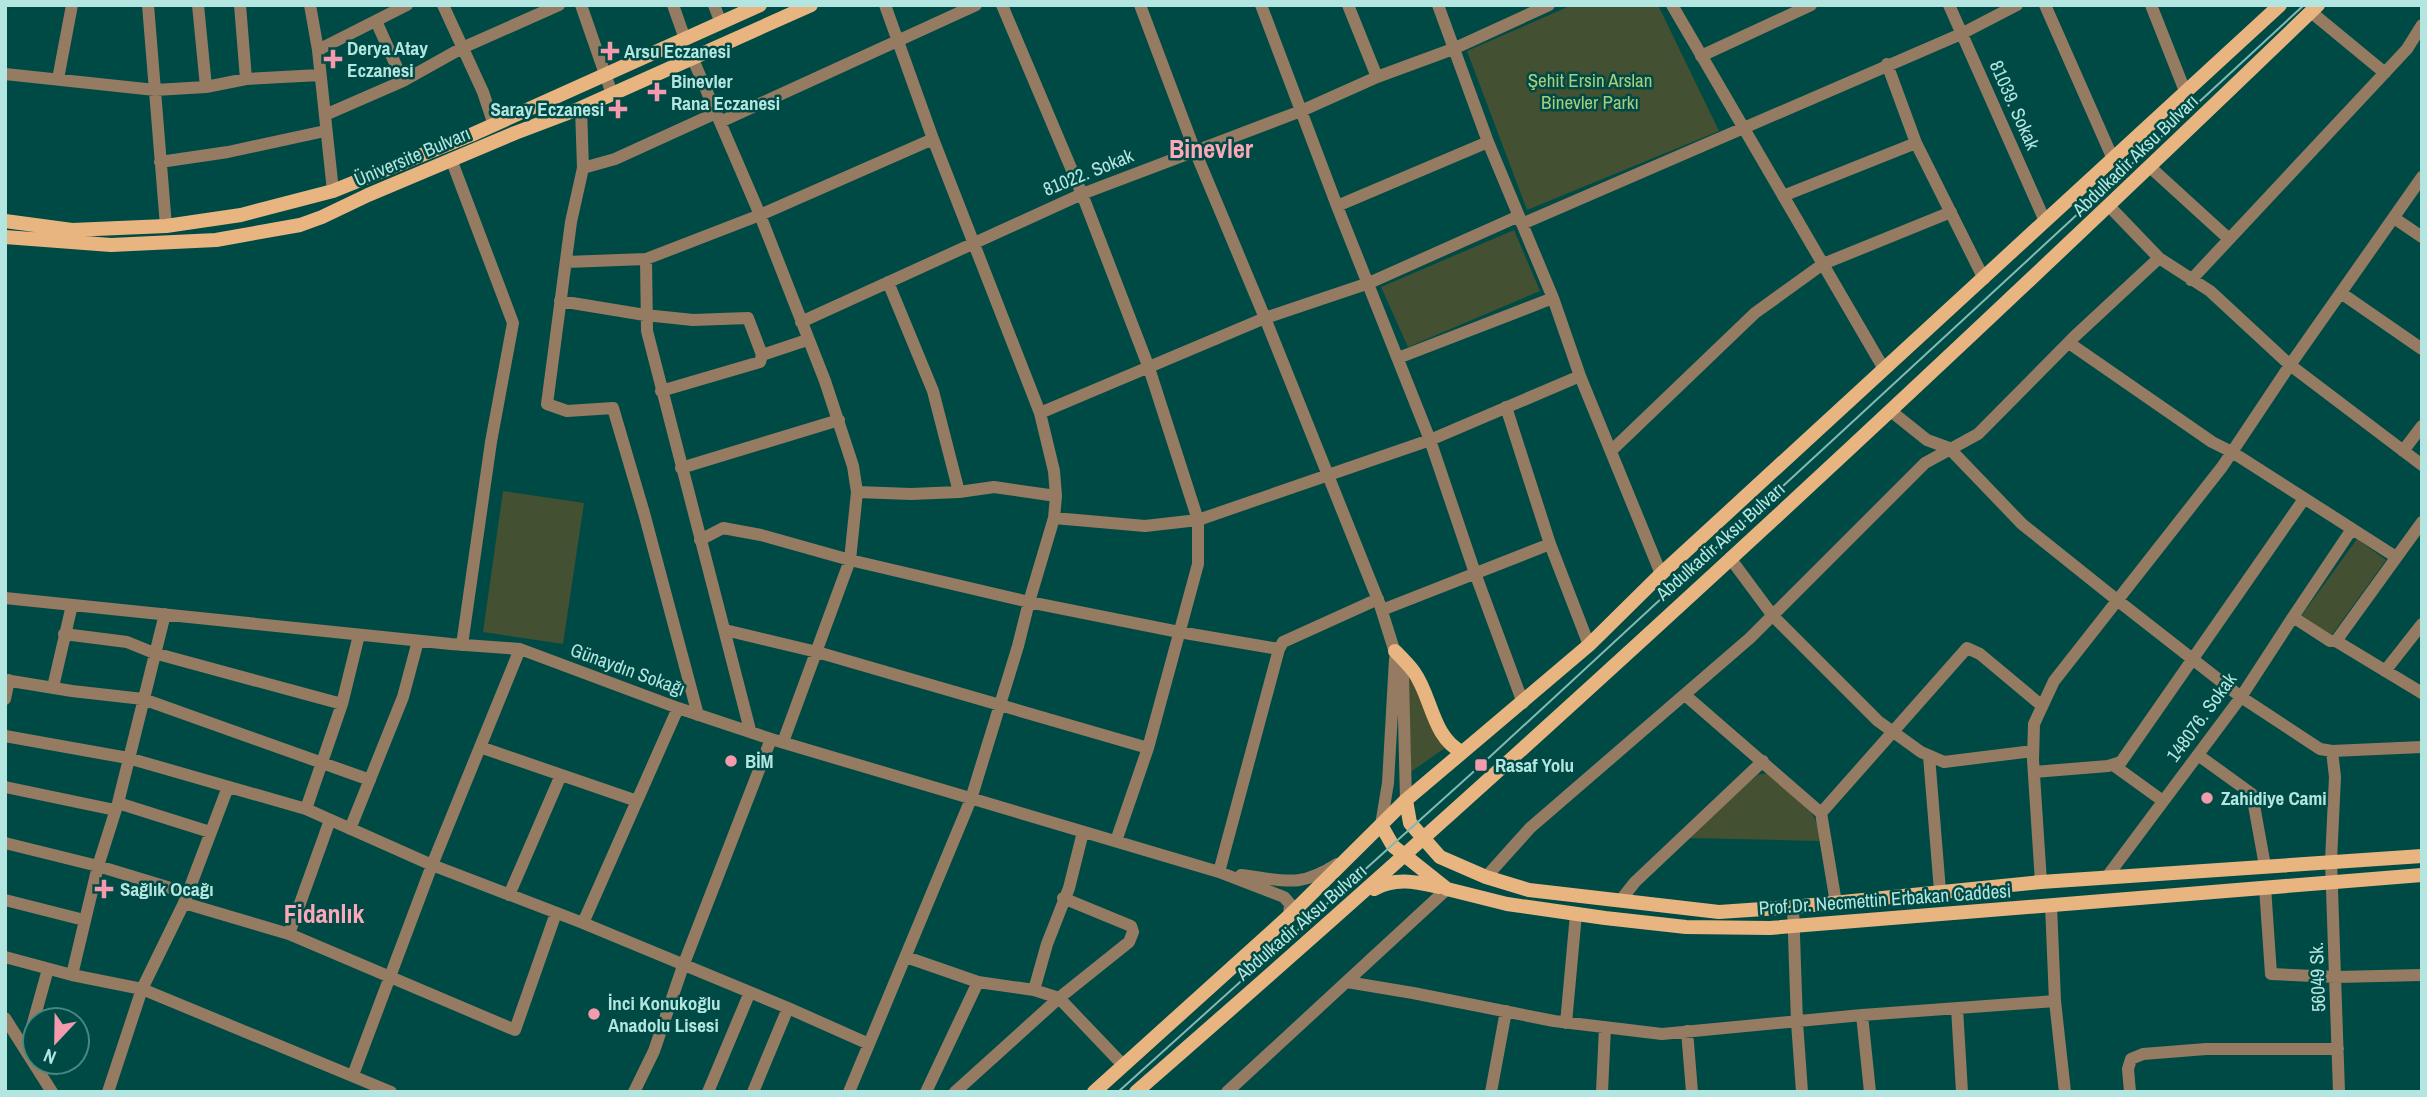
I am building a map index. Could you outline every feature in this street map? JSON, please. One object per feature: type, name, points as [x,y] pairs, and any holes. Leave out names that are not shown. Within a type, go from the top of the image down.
[{"type":"main road","name":"Üniversite Bulvarı","points":[[5,221],[72,230],[166,226],[240,215],[333,191],[494,125],[760,5]]},
{"type":"main road","name":"Üniversite Bulvarı","points":[[5,237],[111,245],[224,238],[300,225],[451,159],[582,108],[811,5]]},
{"type":"main road","points":[[1094,1092],[1289,916],[1406,800],[1589,645],[1661,574],[1984,279],[2272,8]]},
{"type":"main road","name":"Abdulkadir Aksu Bulvarı","points":[[1136,1092],[1355,901],[1892,412],[2314,9]]},
{"type":"main road","points":[[1395,651],[1415,673],[1441,731],[1452,747],[1462,751]]},
{"type":"main road","name":"Prof.Dr. Necmettin Erbakan Caddesi","points":[[1406,800],[1410,823],[1440,858],[1486,877],[1529,890],[1719,912],[2041,882],[2422,856]]},
{"type":"main road","name":"Prof.Dr. Necmettin Erbakan Caddesi","points":[[1381,825],[1389,841],[1404,856],[1447,889],[1507,904],[1686,927],[1770,928],[2422,874]]},
{"type":"main road","points":[[1355,901],[1393,881],[1407,880],[1447,889]]},
{"type":"street","points":[[58,79],[72,5]]},
{"type":"street","points":[[148,5],[166,226]]},
{"type":"street","points":[[198,5],[206,87]]},
{"type":"street","points":[[240,5],[246,79]]},
{"type":"street","points":[[310,5],[318,50],[333,191]]},
{"type":"street","points":[[318,50],[407,5]]},
{"type":"street","points":[[443,5],[483,92],[494,125]]},
{"type":"street","points":[[325,115],[403,81],[462,48],[559,5]]},
{"type":"street","points":[[581,5],[612,94]]},
{"type":"street","points":[[673,5],[685,39]]},
{"type":"street","points":[[714,5],[721,23]]},
{"type":"street","points":[[849,1092],[971,799],[1054,519],[1056,496],[1054,471],[1040,413],[933,139],[885,5]]},
{"type":"street","points":[[583,168],[615,159],[718,118],[897,42],[976,5]]},
{"type":"street","points":[[1002,5],[1082,194],[1149,368],[1198,520],[1198,564],[1148,748],[1116,841]]},
{"type":"street","points":[[1140,5],[1195,151],[1329,474],[1380,605],[1403,678],[1406,800]]},
{"type":"street","points":[[1261,5],[1430,440],[1523,702]]},
{"type":"street","points":[[1348,5],[1377,77]]},
{"type":"street","points":[[1438,5],[1488,142],[1553,298],[1580,376],[1661,574]]},
{"type":"street","points":[[1672,5],[1884,369]]},
{"type":"street","points":[[1701,56],[1811,5]]},
{"type":"street","name":"81039. Sokak","points":[[1949,5],[2045,221]]},
{"type":"street","points":[[1040,413],[1265,318],[1368,284],[1743,130],[1887,64],[1961,34],[2017,5]]},
{"type":"street","points":[[2045,5],[2113,159]]},
{"type":"street","points":[[2151,5],[2185,91]]},
{"type":"street","name":"81022. Sokak","points":[[801,322],[1082,194],[1301,111],[1377,77],[1453,49],[1542,7]]},
{"type":"street","points":[[2314,9],[2385,73]]},
{"type":"street","points":[[376,21],[403,81]]},
{"type":"street","points":[[2191,280],[2407,49],[2422,25]]},
{"type":"street","points":[[634,1092],[654,1051],[683,966],[777,740],[817,652],[850,560],[858,492],[839,420],[760,215],[692,57]]},
{"type":"street","points":[[1887,64],[1916,143],[1984,279]]},
{"type":"street","points":[[5,74],[155,90],[206,87],[246,79],[320,75]]},
{"type":"street","points":[[582,108],[583,168],[560,301],[547,404],[567,411],[612,408],[645,513],[698,715]]},
{"type":"street","points":[[160,162],[228,152],[325,131]]},
{"type":"street","points":[[566,262],[646,259],[760,215],[933,139]]},
{"type":"street","points":[[1337,206],[1488,142]]},
{"type":"street","points":[[1783,196],[1916,143]]},
{"type":"street","points":[[451,159],[513,323],[492,442],[463,645]]},
{"type":"street","points":[[2150,167],[2229,239]]},
{"type":"street","points":[[2041,882],[2033,751],[2034,724],[2041,705],[2054,681],[2232,452],[2422,177]]},
{"type":"street","points":[[2109,206],[2159,258],[2210,291],[2290,365],[2422,465]]},
{"type":"street","points":[[1611,451],[1755,313],[1823,264],[1951,212]]},
{"type":"street","points":[[2394,218],[2422,237]]},
{"type":"street","points":[[1486,877],[1530,828],[1773,616],[1925,463],[1978,433],[2159,258]]},
{"type":"street","points":[[646,259],[645,315],[681,468],[750,730]]},
{"type":"street","points":[[888,282],[933,391],[959,492]]},
{"type":"street","points":[[2341,293],[2422,349]]},
{"type":"street","points":[[1398,358],[1553,298]]},
{"type":"street","points":[[560,301],[693,320],[748,318],[762,355],[760,362],[662,391]]},
{"type":"street","points":[[762,355],[807,341]]},
{"type":"street","points":[[2069,343],[2212,442],[2232,452],[2396,557]]},
{"type":"street","points":[[1054,519],[1145,526],[1198,520],[1430,440],[1580,376]]},
{"type":"street","points":[[1506,407],[1550,544],[1589,645]]},
{"type":"street","points":[[1892,412],[1927,440],[1949,449],[2022,524],[2117,600],[2241,697],[2320,748],[2332,751],[2422,747]]},
{"type":"street","points":[[681,468],[839,420]]},
{"type":"street","points":[[2403,452],[2422,426]]},
{"type":"street","points":[[858,492],[911,494],[994,487],[1056,496]]},
{"type":"street","points":[[2034,772],[2121,762],[2304,499]]},
{"type":"street","points":[[2336,641],[2422,522]]},
{"type":"street","points":[[700,541],[723,528],[761,535],[850,560],[1028,602],[1279,649]]},
{"type":"street","name":"148076. Sokak","points":[[2106,878],[2241,697],[2352,529]]},
{"type":"street","points":[[1219,872],[1283,642],[1550,544]]},
{"type":"street","points":[[1730,558],[1773,616],[1878,721],[1929,755],[1944,762],[2033,751]]},
{"type":"street","name":"Günaydın Sokağı","points":[[5,598],[520,649],[698,715],[1219,872]]},
{"type":"street","points":[[53,687],[72,605]]},
{"type":"street","points":[[72,975],[164,614]]},
{"type":"street","points":[[2293,617],[2422,693]]},
{"type":"street","points":[[2385,671],[2422,624]]},
{"type":"street","points":[[725,630],[817,652],[1148,748]]},
{"type":"street","points":[[64,634],[127,642],[154,653],[342,704]]},
{"type":"street","points":[[306,809],[342,704],[359,635]]},
{"type":"street","points":[[351,829],[403,697],[418,641]]},
{"type":"street","points":[[1821,813],[1967,648],[1980,654],[2041,705]]},
{"type":"street","points":[[353,1074],[432,865],[520,649]]},
{"type":"street","points":[[1381,825],[1388,783],[1395,651]]},
{"type":"street","points":[[5,699],[7,680],[143,699],[370,780]]},
{"type":"street","points":[[1685,695],[1821,813],[1836,903]]},
{"type":"street","points":[[583,923],[678,708]]},
{"type":"street","points":[[5,736],[128,758],[306,809],[432,865],[583,923],[869,1044]]},
{"type":"street","points":[[480,747],[637,801]]},
{"type":"street","name":"56049 Sk.","points":[[2332,751],[2335,777],[2332,861],[2339,1092]]},
{"type":"street","points":[[1929,755],[1940,891]]},
{"type":"street","points":[[2198,755],[2252,794],[2265,866]]},
{"type":"street","points":[[1620,901],[1635,881],[1763,761]]},
{"type":"street","points":[[2113,765],[2163,801]]},
{"type":"street","points":[[509,895],[561,775]]},
{"type":"street","points":[[108,1092],[142,989],[186,898],[228,787]]},
{"type":"street","points":[[5,788],[117,806],[210,832]]},
{"type":"street","points":[[289,934],[330,820]]},
{"type":"street","points":[[1034,990],[1063,898],[1069,888],[1083,832]]},
{"type":"street","points":[[5,843],[98,866],[289,934],[515,1030],[556,913]]},
{"type":"street","points":[[1219,872],[1294,882],[1318,876],[1348,857]]},
{"type":"street","points":[[1219,872],[1284,897],[1290,904],[1289,916]]},
{"type":"street","points":[[2265,887],[2271,974],[2336,977],[2422,975]]},
{"type":"street","points":[[1227,1092],[1447,889]]},
{"type":"street","points":[[955,1092],[1059,998],[1129,942],[1133,932],[1130,926],[1063,898]]},
{"type":"street","points":[[5,900],[84,920]]},
{"type":"street","points":[[2051,905],[2055,1001],[2065,1092]]},
{"type":"street","points":[[1793,907],[1802,1092]]},
{"type":"street","points":[[1566,1023],[1576,914]]},
{"type":"street","points":[[5,957],[72,975],[142,989],[353,1074],[391,1092]]},
{"type":"street","points":[[906,957],[978,982],[1034,990],[1059,998],[1123,1065]]},
{"type":"street","points":[[38,1006],[48,969]]},
{"type":"street","points":[[926,1092],[978,982]]},
{"type":"street","points":[[1347,982],[1566,1023],[1662,1034],[1862,1015],[2055,1001]]},
{"type":"street","points":[[708,1092],[750,992]]},
{"type":"street","points":[[754,1092],[788,1008]]},
{"type":"street","points":[[1957,1008],[1962,1092]]},
{"type":"street","points":[[1491,1092],[1506,1011]]},
{"type":"street","points":[[1862,1015],[1870,1092]]},
{"type":"street","points":[[5,1018],[9,1034]]},
{"type":"street","points":[[1602,1092],[1605,1027]]},
{"type":"street","points":[[1687,1031],[1692,1092]]},
{"type":"street","points":[[2130,1092],[2131,1059],[2143,1054],[2206,1049],[2338,1049]]},
{"type":"street","points":[[43,1076],[52,1092]]},
{"type":"green space","name":"Şehit Ersin Arslan Binevler Parkı","points":[[1572,5],[1658,5],[1719,131],[1527,210],[1467,51]]},
{"type":"green space","points":[[1514,230],[1540,291],[1408,347],[1381,287]]},
{"type":"green space","points":[[503,491],[584,503],[563,644],[483,632]]},
{"type":"green space","points":[[2357,539],[2386,560],[2331,636],[2302,615]]},
{"type":"green space","points":[[1408,672],[1445,748],[1412,771],[1411,771]]},
{"type":"green space","points":[[1768,773],[1810,810],[1818,829],[1819,841],[1688,838],[1757,775]]},
{"type":"tram line","points":[[1118,1092],[1481,765],[2304,5]]},
{"type":"place","name":"Arsu Eczanesi","points":[[610,51]]},
{"type":"place","name":"Derya Atay Eczanesi","points":[[333,59]]},
{"type":"place","name":"Binevler Rana Eczanesi","points":[[657,92]]},
{"type":"place","name":"Saray Eczanesi","points":[[618,109]]},
{"type":"place","name":"BİM","points":[[731,761]]},
{"type":"place","name":"Rasaf Yolu","points":[[1481,765]]},
{"type":"place","name":"Zahidiye Cami","points":[[2207,798]]},
{"type":"place","name":"Sağlık Ocağı","points":[[104,889]]},
{"type":"place","name":"İnci Konukoğlu Anadolu Lisesi","points":[[594,1014]]},
{"type":"district","name":"Binevler","points":[[1211,149]]},
{"type":"district","name":"Fidanlık","points":[[324,914]]}]
